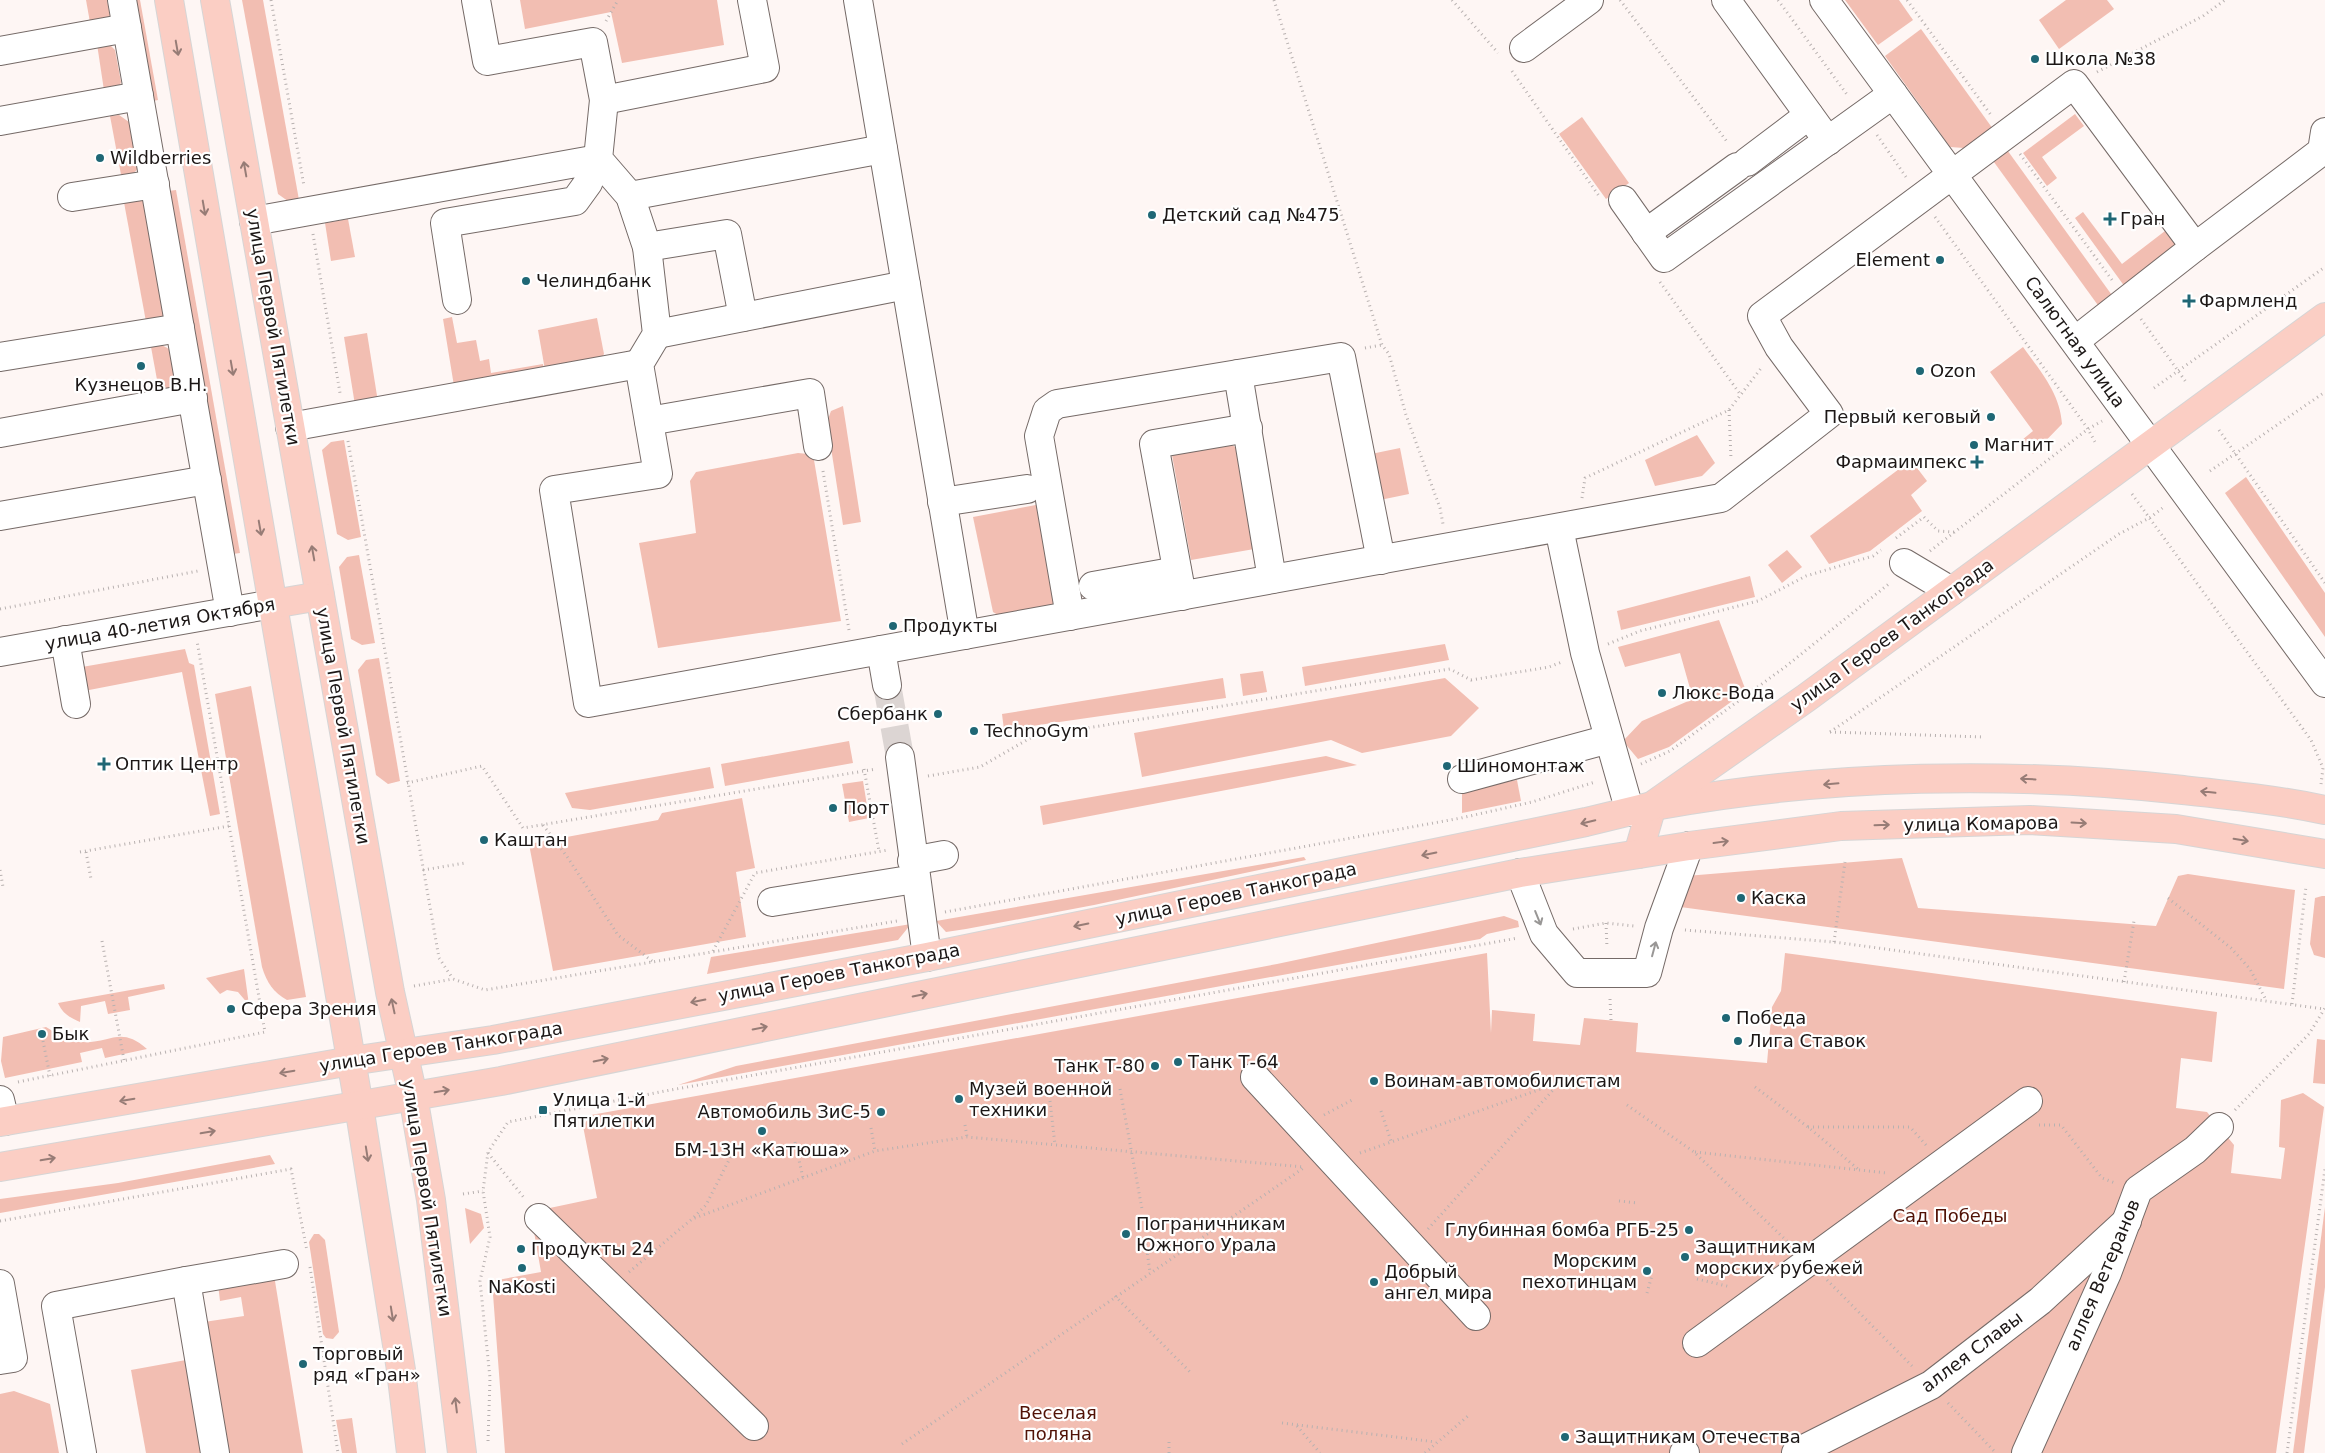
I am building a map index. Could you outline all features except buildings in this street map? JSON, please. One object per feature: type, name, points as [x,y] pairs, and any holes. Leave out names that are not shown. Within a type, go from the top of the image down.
[{"type":"main road","points":[[169,0],[359,1106],[401,1370],[411,1453]]},
{"type":"main road","name":"улица Первой Пятилетки","points":[[215,0],[390,992],[413,1096],[434,1221],[462,1453]]},
{"type":"main road","name":"улица Героев Танкограда","points":[[3,1107],[351,1061],[493,1040],[927,957],[1641,809],[1951,591],[2325,318]]},
{"type":"main road","name":"улица 40-летия Октября","points":[[273,604],[320,596]]},
{"type":"main road","points":[[1638,854],[1641,809],[1707,796],[1836,784],[1999,778],[2125,783],[2246,797],[2322,800]]},
{"type":"main road","name":"улица Комарова","points":[[1638,854],[1841,826],[2030,820],[2176,829],[2325,854]]},
{"type":"main road","name":"улица Героев Танкограда","points":[[0,1167],[501,1081],[1520,873],[1638,854]]},
{"type":"street","points":[[122,0],[230,612]]},
{"type":"street","points":[[457,300],[445,223],[575,201],[588,183],[598,159],[604,100],[593,42],[487,61],[476,0]]},
{"type":"street","points":[[604,100],[765,68],[752,0]]},
{"type":"street","points":[[858,0],[965,635]]},
{"type":"street","points":[[1524,48],[1590,0]]},
{"type":"street","points":[[1726,0],[1828,140]]},
{"type":"street","name":"Салютная улица","points":[[1824,0],[2323,677]]},
{"type":"street","points":[[0,51],[127,28]]},
{"type":"street","points":[[1093,586],[1272,579],[1721,498],[1829,414],[1779,347],[1762,316],[2074,84],[2195,247]]},
{"type":"street","points":[[1623,200],[1664,258],[1893,94]]},
{"type":"street","points":[[0,121],[139,96]]},
{"type":"street","points":[[1646,233],[1739,159],[1809,115]]},
{"type":"street","points":[[2075,341],[2322,151],[2325,132]]},
{"type":"street","points":[[630,196],[883,148]]},
{"type":"street","points":[[254,221],[309,212],[345,197],[598,159]]},
{"type":"street","points":[[598,159],[630,196],[647,247],[657,334],[639,364],[658,474],[554,490],[588,703],[1070,616],[1180,583]]},
{"type":"street","points":[[72,197],[155,184]]},
{"type":"street","points":[[647,247],[727,234],[743,317]]},
{"type":"street","points":[[657,334],[906,285]]},
{"type":"street","points":[[0,357],[180,328]]},
{"type":"street","points":[[1070,616],[1039,436],[1047,411],[1057,404],[1341,357],[1381,560]]},
{"type":"street","points":[[290,427],[344,418],[394,420],[639,364]]},
{"type":"street","points":[[1238,374],[1272,579]]},
{"type":"street","points":[[649,421],[810,393],[818,446]]},
{"type":"street","points":[[0,433],[193,398]]},
{"type":"street","points":[[1180,583],[1154,444],[1248,428]]},
{"type":"street","points":[[0,516],[207,480]]},
{"type":"street","points":[[942,502],[1027,489]]},
{"type":"street","points":[[1569,526],[1585,653],[1610,738],[1641,809]]},
{"type":"street","points":[[1899,553],[1951,591]]},
{"type":"street","name":"улица 40-летия Октября","points":[[0,652],[273,604]]},
{"type":"street","points":[[65,640],[76,704]]},
{"type":"street","points":[[881,650],[887,685]]},
{"type":"street","points":[[1462,779],[1610,738]]},
{"type":"street","points":[[901,769],[927,957]]},
{"type":"street","points":[[1520,873],[1544,934],[1577,972],[1648,973],[1659,928],[1689,846]]},
{"type":"street","points":[[772,902],[914,870],[944,856]]},
{"type":"street","points":[[1255,1077],[1476,1316]]},
{"type":"street","points":[[1697,1343],[2028,1101]]},
{"type":"street","name":"аллея Ветеранов","points":[[2026,1453],[2107,1273],[2138,1190],[2195,1150],[2219,1127]]},
{"type":"street","points":[[539,1218],[754,1426]]},
{"type":"street","name":"аллея Славы","points":[[1796,1453],[1931,1385],[2040,1301],[2127,1221]]},
{"type":"street","points":[[82,1453],[56,1306],[284,1264]]},
{"type":"street","points":[[186,1281],[215,1453]]},
{"type":"street","points":[[0,1284],[13,1358],[0,1360]]},
{"type":"path","points":[[271,0],[439,958],[453,979]]},
{"type":"path","points":[[1274,0],[1382,345],[1389,354],[1406,415],[1440,508],[1448,548]]},
{"type":"path","points":[[1620,0],[1739,159]]},
{"type":"path","points":[[1907,0],[2186,382]]},
{"type":"path","points":[[2074,84],[2203,16],[2225,0]]},
{"type":"path","points":[[2154,388],[2325,267]]},
{"type":"path","points":[[1362,349],[1382,345]]},
{"type":"path","points":[[1569,526],[1585,478],[1729,410],[1779,347]]},
{"type":"path","points":[[2210,471],[2325,392]]},
{"type":"path","points":[[1729,410],[1733,489]]},
{"type":"path","points":[[407,783],[482,766],[523,828],[864,769],[980,767],[1032,737],[1450,669],[1471,680],[1549,667],[1640,631],[1758,601],[1806,576],[1873,556],[1899,553],[1954,532],[2088,429],[2102,421]]},
{"type":"path","points":[[2088,429],[2095,442]]},
{"type":"path","points":[[2220,430],[2325,583]]},
{"type":"path","points":[[818,446],[853,655]]},
{"type":"path","points":[[2132,494],[2151,517],[2311,740],[2324,767],[2322,800]]},
{"type":"path","points":[[1984,737],[1830,732],[2119,534],[2151,517],[2166,506]]},
{"type":"path","points":[[1639,765],[1670,751],[1785,667],[1899,553],[1924,517],[1938,531],[1954,532]]},
{"type":"path","points":[[0,609],[223,566]]},
{"type":"path","points":[[3,1107],[50,1076],[265,1032],[196,638]]},
{"type":"path","points":[[864,769],[879,851]]},
{"type":"path","points":[[412,986],[453,979],[485,990],[921,917],[1461,818],[1532,802],[1604,779]]},
{"type":"path","points":[[543,825],[568,858],[618,935],[652,961]]},
{"type":"path","points":[[80,852],[229,826]]},
{"type":"path","points":[[86,852],[90,879]]},
{"type":"path","points":[[1834,942],[1845,862]]},
{"type":"path","points":[[423,870],[465,863]]},
{"type":"path","points":[[0,871],[3,887]]},
{"type":"path","points":[[2292,1004],[2306,886]]},
{"type":"path","points":[[2168,898],[2231,948],[2250,968],[2266,1001]]},
{"type":"path","points":[[2124,982],[2134,921]]},
{"type":"path","points":[[488,1444],[490,1378],[480,1281],[490,1236],[484,1190],[488,1152],[508,1122],[684,1088],[1606,923],[1834,942],[2325,1008],[2308,1034],[2219,1127]]},
{"type":"path","points":[[102,941],[124,1060]]},
{"type":"path","points":[[43,1041],[50,1076]]},
{"type":"path","points":[[1755,1087],[1808,1127],[1859,1170]]},
{"type":"path","points":[[1120,1089],[1142,1209]]},
{"type":"path","points":[[692,1219],[875,1151],[967,1137],[1306,1167],[1338,1167],[1391,1141],[1541,1089]]},
{"type":"path","points":[[1412,1247],[1552,1090]]},
{"type":"path","points":[[1301,1127],[1352,1100]]},
{"type":"path","points":[[1050,1101],[1055,1145]]},
{"type":"path","points":[[1627,1105],[1694,1152],[1809,1261],[1996,1453]]},
{"type":"path","points":[[1382,1111],[1391,1141]]},
{"type":"path","points":[[964,1125],[967,1137]]},
{"type":"path","points":[[1996,1125],[2061,1125],[2102,1178],[2138,1190]]},
{"type":"path","points":[[1694,1152],[1859,1170],[1933,1170],[1910,1128],[1808,1127]]},
{"type":"path","points":[[871,1128],[875,1151]]},
{"type":"path","points":[[795,1142],[803,1178]]},
{"type":"path","points":[[488,1152],[539,1218]]},
{"type":"path","points":[[611,1287],[706,1205],[731,1156]]},
{"type":"path","points":[[902,1444],[1150,1272],[1306,1167]]},
{"type":"path","points":[[0,1221],[291,1169],[302,1220],[338,1453]]},
{"type":"path","points":[[2287,1453],[2325,1169]]},
{"type":"path","points":[[463,1194],[484,1190]]},
{"type":"path","points":[[1618,1201],[1638,1203]]},
{"type":"path","points":[[1146,1244],[1150,1272]]},
{"type":"path","points":[[1647,1293],[1652,1275]]},
{"type":"path","points":[[1116,1296],[1192,1374]]},
{"type":"path","points":[[1425,1453],[1468,1416]]},
{"type":"path","points":[[1282,1423],[1436,1442]]},
{"type":"path","points":[[1297,1425],[1320,1453]]},
{"type":"path","points":[[1169,1441],[1169,1453]]},
{"type":"green space","points":[[86,0],[107,0],[110,15],[107,22],[91,28]]},
{"type":"green space","points":[[131,0],[140,0],[158,100],[149,102]]},
{"type":"green space","points":[[242,0],[263,0],[299,200],[292,204],[278,194]]},
{"type":"green space","points":[[520,0],[717,0],[724,45],[622,63],[611,12],[525,29]]},
{"type":"green space","points":[[1845,0],[1899,0],[1913,20],[1878,45]]},
{"type":"green space","points":[[2066,0],[2107,0],[2114,9],[2059,49],[2039,20]]},
{"type":"green space","points":[[1921,29],[1993,129],[1964,148],[1950,147],[1885,56]]},
{"type":"green space","points":[[104,43],[115,50],[121,82],[119,88],[105,97],[97,44]]},
{"type":"green space","points":[[2075,114],[2084,126],[2042,157],[2057,178],[2047,186],[2023,153]]},
{"type":"green space","points":[[119,115],[129,122],[138,169],[128,178],[122,180],[110,116]]},
{"type":"green space","points":[[1582,117],[1629,183],[1606,199],[1559,134]]},
{"type":"green space","points":[[2005,147],[2114,298],[2100,308],[1991,158]]},
{"type":"green space","points":[[176,190],[240,553],[233,554],[168,191]]},
{"type":"green space","points":[[134,196],[145,202],[167,316],[147,327],[123,197]]},
{"type":"green space","points":[[2083,212],[2122,264],[2165,231],[2179,248],[2125,287],[2075,218]]},
{"type":"green space","points":[[348,219],[355,257],[331,261],[325,223]]},
{"type":"green space","points":[[452,317],[457,343],[476,340],[480,361],[489,359],[491,373],[543,364],[544,371],[454,386],[443,319]]},
{"type":"green space","points":[[597,318],[604,354],[599,362],[545,370],[538,330]]},
{"type":"green space","points":[[367,333],[378,402],[355,405],[344,337]]},
{"type":"green space","points":[[160,345],[166,347],[175,357],[178,363],[179,377],[175,390],[160,396],[151,347]]},
{"type":"green space","points":[[2023,347],[2053,392],[2062,424],[2033,454],[2022,440],[2033,431],[1990,372]]},
{"type":"green space","points":[[843,406],[861,522],[843,525],[827,422],[831,411]]},
{"type":"green space","points":[[1697,435],[1715,463],[1702,476],[1655,486],[1645,460]]},
{"type":"green space","points":[[344,440],[361,537],[348,540],[337,534],[322,450],[331,442]]},
{"type":"green space","points":[[1232,445],[1244,453],[1260,548],[1191,560],[1172,455]]},
{"type":"green space","points":[[1400,448],[1409,494],[1380,500],[1371,454]]},
{"type":"green space","points":[[798,453],[808,454],[814,460],[841,621],[658,648],[639,543],[696,533],[690,481],[696,472]]},
{"type":"green space","points":[[1911,460],[1927,481],[1911,495],[1922,511],[1870,551],[1829,564],[1810,536]]},
{"type":"green space","points":[[2246,477],[2325,593],[2325,637],[2225,493]]},
{"type":"green space","points":[[1041,504],[1060,603],[998,615],[993,612],[973,517]]},
{"type":"green space","points":[[1787,550],[1802,567],[1782,583],[1768,565]]},
{"type":"green space","points":[[359,555],[375,643],[362,645],[351,639],[339,567],[347,557]]},
{"type":"green space","points":[[1750,576],[1755,597],[1621,630],[1617,611]]},
{"type":"green space","points":[[1719,620],[1746,691],[1669,747],[1638,759],[1623,741],[1642,721],[1693,699],[1680,653],[1625,667],[1618,647]]},
{"type":"green space","points":[[1445,644],[1449,660],[1305,686],[1302,667]]},
{"type":"green space","points":[[185,649],[189,663],[194,665],[220,814],[210,816],[182,672],[84,691],[82,667]]},
{"type":"green space","points":[[379,658],[400,781],[388,784],[376,775],[358,670],[366,660]]},
{"type":"green space","points":[[1263,671],[1267,692],[1243,696],[1240,674]]},
{"type":"green space","points":[[1223,678],[1226,698],[1004,730],[1002,714]]},
{"type":"green space","points":[[1445,678],[1479,708],[1451,736],[1362,753],[1331,740],[1142,777],[1134,733]]},
{"type":"green space","points":[[251,686],[306,997],[287,1000],[271,986],[262,967],[215,694]]},
{"type":"green space","points":[[849,741],[853,763],[725,786],[721,764]]},
{"type":"green space","points":[[1326,756],[1357,765],[1043,825],[1040,806]]},
{"type":"green space","points":[[710,767],[714,788],[590,810],[572,808],[565,793]]},
{"type":"green space","points":[[1517,780],[1521,801],[1462,813],[1462,790]]},
{"type":"green space","points":[[863,781],[869,818],[849,822],[842,784]]},
{"type":"green space","points":[[742,798],[755,868],[736,872],[746,937],[553,971],[529,844],[658,820],[662,813]]},
{"type":"green space","points":[[1304,857],[1306,860],[1094,905],[966,929],[946,932],[936,921]]},
{"type":"green space","points":[[1902,858],[1918,908],[2156,926],[2178,876],[2188,874],[2295,890],[2284,989],[1673,906],[1686,876]]},
{"type":"green space","points":[[2325,896],[2325,958],[2314,955],[2310,944],[2315,898]]},
{"type":"green space","points":[[1504,916],[1518,921],[1519,927],[1487,934],[1480,939],[678,1085],[736,1066],[1277,964]]},
{"type":"green space","points":[[911,924],[898,940],[707,974],[711,957]]},
{"type":"green space","name":"Сад Победы","points":[[1487,953],[1491,1033],[1492,1010],[1535,1014],[1533,1041],[1580,1045],[1584,1018],[1638,1023],[1636,1052],[1767,1063],[1772,1007],[1781,991],[1785,953],[2217,1012],[2212,1062],[2181,1058],[2176,1108],[2207,1112],[2234,1145],[2231,1173],[2281,1179],[2285,1148],[2279,1147],[2281,1100],[2303,1093],[2324,1107],[2276,1453],[505,1453],[492,1281],[541,1272],[533,1226],[545,1209],[597,1198],[583,1126],[591,1115]]},
{"type":"green space","points":[[244,969],[249,1005],[238,992],[227,990],[220,994],[206,978]]},
{"type":"green space","points":[[164,984],[165,989],[128,997],[130,1010],[108,1014],[105,1001],[81,1006],[80,1022],[67,1015],[58,1003]]},
{"type":"green space","points":[[46,1027],[63,1037],[76,1041],[91,1042],[122,1037],[130,1038],[147,1049],[105,1058],[102,1048],[80,1053],[82,1062],[5,1078],[1,1061],[3,1037]]},
{"type":"green space","points":[[2317,1039],[2325,1040],[2325,1084],[2313,1083]]},
{"type":"green space","points":[[270,1155],[275,1164],[0,1213],[0,1199],[118,1183]]},
{"type":"green space","points":[[2325,1207],[2325,1287],[2304,1453],[2293,1453]]},
{"type":"green space","points":[[465,1208],[481,1214],[484,1228],[470,1244]]},
{"type":"green space","points":[[314,1234],[319,1234],[325,1240],[339,1332],[333,1339],[326,1338],[323,1334],[309,1242]]},
{"type":"green space","points":[[274,1275],[303,1453],[226,1453],[204,1322],[244,1316],[241,1297],[220,1301],[218,1284]]},
{"type":"green space","points":[[186,1360],[202,1453],[146,1453],[131,1370]]},
{"type":"green space","points":[[14,1391],[50,1404],[59,1453],[0,1453],[0,1394]]},
{"type":"green space","points":[[352,1418],[357,1453],[342,1453],[336,1420]]},
{"type":"tunnel","points":[[887,685],[900,757]]},
{"type":"place","name":"Школа №38","points":[[2035,59]]},
{"type":"place","name":"Wildberries","points":[[100,158]]},
{"type":"place","name":"Детский сад №475","points":[[1152,215]]},
{"type":"place","name":"Гран","points":[[2110,219]]},
{"type":"place","name":"Element","points":[[1940,260]]},
{"type":"place","name":"Челиндбанк","points":[[526,281]]},
{"type":"place","name":"Фармленд","points":[[2189,301]]},
{"type":"place","name":"Кузнецов В.Н.","points":[[141,366]]},
{"type":"place","name":"Ozon","points":[[1920,371]]},
{"type":"place","name":"Первый кеговый","points":[[1991,417]]},
{"type":"place","name":"Магнит","points":[[1974,445]]},
{"type":"place","name":"Фармаимпекс","points":[[1977,462]]},
{"type":"place","name":"Продукты","points":[[893,626]]},
{"type":"place","name":"Люкс-Вода","points":[[1662,693]]},
{"type":"place","name":"Сбербанк","points":[[938,714]]},
{"type":"place","name":"TechnoGym","points":[[974,731]]},
{"type":"place","name":"Оптик Центр","points":[[104,764]]},
{"type":"place","name":"Шиномонтаж","points":[[1447,766]]},
{"type":"place","name":"Порт","points":[[833,808]]},
{"type":"place","name":"Каштан","points":[[484,840]]},
{"type":"place","name":"Каска","points":[[1741,898]]},
{"type":"place","name":"Сфера Зрения","points":[[231,1009]]},
{"type":"place","name":"Победа","points":[[1726,1018]]},
{"type":"place","name":"Бык","points":[[42,1034]]},
{"type":"place","name":"Лига Ставок","points":[[1738,1041]]},
{"type":"place","name":"Танк Т-64","points":[[1178,1062]]},
{"type":"place","name":"Танк Т-80","points":[[1155,1066]]},
{"type":"place","name":"Воинам-автомобилистам","points":[[1374,1081]]},
{"type":"place","name":"Музей военной техники","points":[[959,1099]]},
{"type":"place","name":"Улица 1-й Пятилетки","points":[[543,1110]]},
{"type":"place","name":"Автомобиль ЗиС-5","points":[[881,1112]]},
{"type":"place","name":"БМ-13Н «Катюша»","points":[[762,1131]]},
{"type":"place","name":"Глубинная бомба РГБ-25","points":[[1689,1230]]},
{"type":"place","name":"Пограничникам Южного Урала","points":[[1126,1234]]},
{"type":"place","name":"Продукты 24","points":[[521,1249]]},
{"type":"place","name":"Защитникам морских рубежей","points":[[1685,1257]]},
{"type":"place","name":"NaKosti","points":[[522,1268]]},
{"type":"place","name":"Морским пехотинцам","points":[[1647,1271]]},
{"type":"place","name":"Добрый ангел мира","points":[[1374,1282]]},
{"type":"place","name":"Торговый ряд «Гран»","points":[[303,1364]]},
{"type":"place","name":"Защитникам Отечества","points":[[1565,1437]]},
{"type":"park label","name":"Веселая поляна","points":[[1058,1424]]}]
